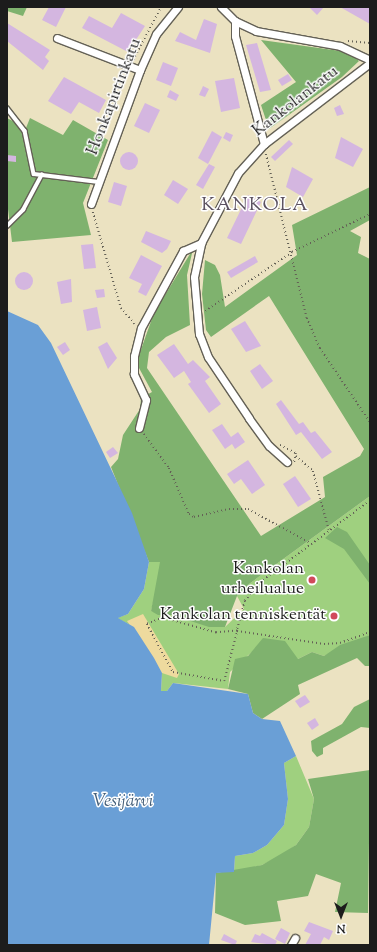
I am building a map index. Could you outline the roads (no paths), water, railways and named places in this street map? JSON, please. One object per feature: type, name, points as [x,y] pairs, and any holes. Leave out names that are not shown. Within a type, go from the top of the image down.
[{"type":"street","name":"Honkapirtinkatu","points":[[91,204],[140,70],[156,34],[178,7]]},
{"type":"street","points":[[221,7],[235,21],[274,36],[353,49],[370,62]]},
{"type":"street","points":[[235,21],[235,36],[265,147]]},
{"type":"street","points":[[57,38],[140,70]]},
{"type":"street","name":"Kankolankatu","points":[[289,465],[269,446],[208,357],[196,317],[194,277],[201,243],[238,174],[265,147],[370,62]]},
{"type":"street","points":[[140,428],[146,400],[134,374],[134,356],[140,328],[183,250],[201,243]]},
{"type":"lane","points":[[7,108],[25,131],[31,168],[34,174],[99,182]]},
{"type":"lane","points":[[7,226],[23,210],[42,175]]},
{"type":"water","name":"Vesijärvi","points":[[7,311],[38,325],[51,343],[132,513],[149,562],[144,589],[128,614],[118,618],[134,627],[154,658],[162,673],[161,691],[167,691],[173,683],[248,694],[253,713],[262,719],[280,721],[296,756],[284,763],[288,799],[284,825],[267,845],[253,853],[235,856],[234,872],[216,873],[209,945],[7,945]]},
{"type":"place","name":"Kankolan urheilualue","points":[[312,580]]},
{"type":"place","name":"Kankolan tenniskentät","points":[[334,616]]},
{"type":"district","name":"KANKOLA","points":[[255,206]]}]
